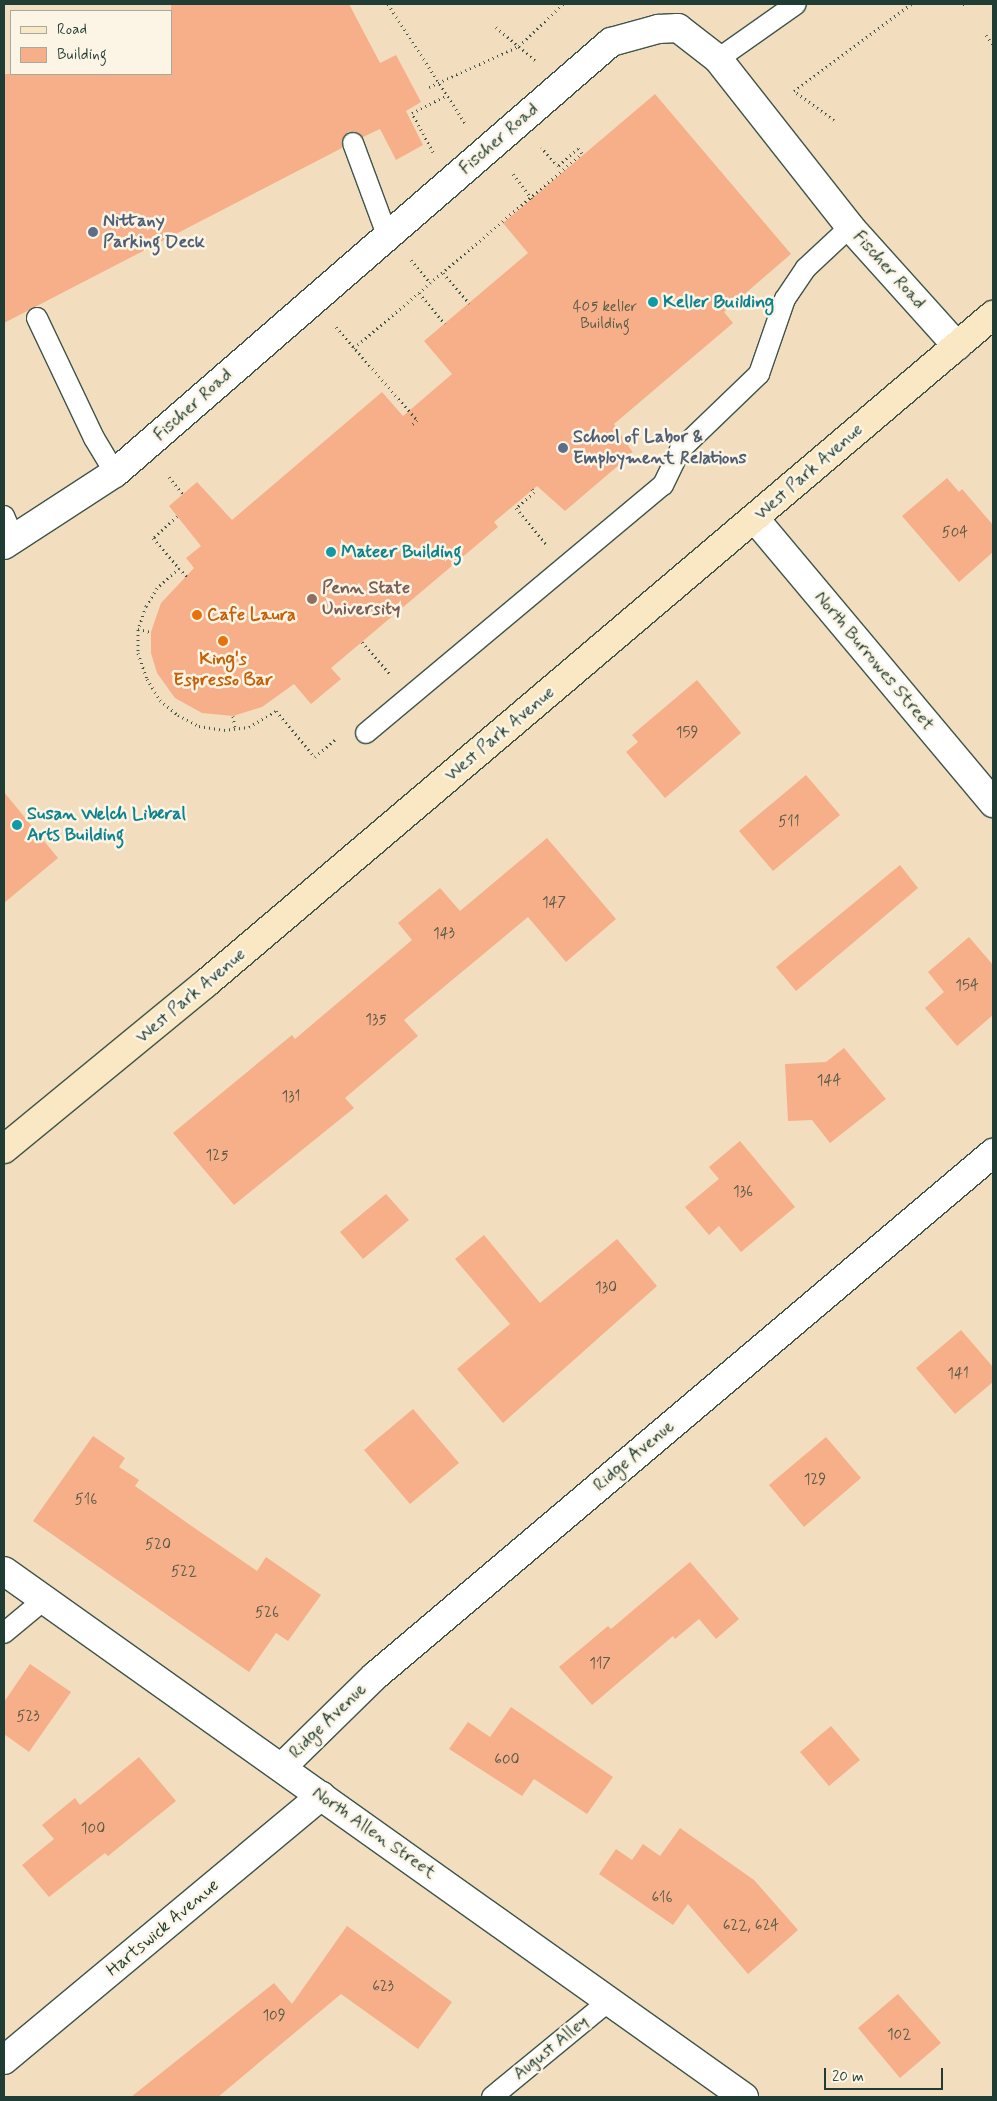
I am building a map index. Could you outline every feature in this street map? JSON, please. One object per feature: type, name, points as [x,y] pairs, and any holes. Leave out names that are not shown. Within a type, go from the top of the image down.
[{"type":"main road","name":"West Park Avenue","points":[[4,1149],[213,978],[993,315]]},
{"type":"street","name":"Fischer Road","points":[[7,533],[115,473],[611,42],[658,29],[678,28],[718,59],[850,227],[957,346]]},
{"type":"street","name":"North Burrowes Street","points":[[755,519],[993,803]]},
{"type":"street","name":"Ridge Avenue","points":[[282,1767],[375,1676],[993,1153]]},
{"type":"street","name":"North Allen Street","points":[[4,1571],[744,2097]]},
{"type":"street","name":"Hartswick Avenue","points":[[4,2060],[321,1796]]},
{"type":"lane","points":[[718,59],[796,4]]},
{"type":"lane","points":[[353,143],[387,235]]},
{"type":"lane","points":[[366,734],[663,485],[680,450],[759,374],[785,300],[806,268],[850,227]]},
{"type":"lane","points":[[37,318],[94,438],[115,473]]},
{"type":"lane","points":[[4,1633],[45,1599]]},
{"type":"lane","name":"August Alley","points":[[492,2097],[610,2000]]},
{"type":"path","points":[[388,4],[470,130]]},
{"type":"path","points":[[429,87],[439,80],[519,46],[563,4]]},
{"type":"path","points":[[834,120],[794,91],[911,4]]},
{"type":"path","points":[[496,27],[543,67]]},
{"type":"path","points":[[986,35],[993,45]]},
{"type":"path","points":[[436,156],[412,113],[447,95]]},
{"type":"path","points":[[354,348],[532,198],[582,153],[578,148],[558,166],[537,143]]},
{"type":"path","points":[[518,180],[532,198]]},
{"type":"path","points":[[420,270],[430,282]]},
{"type":"path","points":[[443,272],[469,303]]},
{"type":"path","points":[[419,293],[445,324]]},
{"type":"path","points":[[329,319],[417,420],[411,425]]},
{"type":"path","points":[[169,477],[183,494]]},
{"type":"path","points":[[532,489],[534,492],[516,508],[566,566]]},
{"type":"path","points":[[177,516],[153,538],[187,577]]},
{"type":"path","points":[[179,568],[157,588],[146,606],[138,629],[138,653],[147,679],[160,700],[178,715],[199,726],[249,727],[276,711],[315,757],[356,723],[366,734]]},
{"type":"path","points":[[138,629],[151,632]]},
{"type":"path","points":[[362,642],[388,672]]},
{"type":"path","points":[[233,716],[235,728]]},
{"type":"building","name":"Nittany Parking Deck","points":[[171,4],[349,4],[380,63],[396,55],[421,102],[406,111],[423,145],[396,160],[380,129],[363,137],[355,131],[348,132],[341,141],[342,148],[4,323],[4,74],[172,75]]},
{"type":"building","points":[[655,94],[791,254],[724,312],[733,323],[614,424],[633,453],[565,511],[537,486],[494,522],[498,527],[331,668],[341,679],[311,704],[294,684],[262,707],[233,716],[202,713],[175,698],[157,673],[151,653],[151,632],[161,603],[194,568],[186,558],[201,546],[169,506],[197,482],[232,520],[382,392],[403,416],[452,374],[424,341],[528,253],[503,223]]},
{"type":"building","points":[[947,478],[959,492],[962,489],[993,525],[993,552],[959,582],[902,516]]},
{"type":"building","points":[[697,680],[741,733],[665,798],[626,752],[638,742],[632,735]]},
{"type":"building","points":[[806,775],[840,815],[773,871],[739,831]]},
{"type":"building","name":"Susan Welch Liberal Arts Building","points":[[4,792],[58,858],[4,903]]},
{"type":"building","points":[[547,838],[616,919],[566,962],[528,917],[404,1020],[418,1036],[345,1098],[354,1108],[234,1205],[173,1133],[292,1035],[295,1039],[412,940],[398,923],[440,888],[460,911]]},
{"type":"building","points":[[900,865],[918,888],[796,991],[776,967]]},
{"type":"building","points":[[969,937],[993,965],[993,1015],[957,1046],[925,1008],[944,992],[928,972]]},
{"type":"building","points":[[844,1048],[886,1099],[830,1143],[812,1120],[788,1121],[785,1064],[826,1062]]},
{"type":"building","points":[[740,1141],[795,1207],[741,1252],[719,1226],[709,1235],[685,1207],[719,1179],[709,1167]]},
{"type":"building","points":[[386,1194],[409,1220],[363,1259],[340,1232]]},
{"type":"building","points":[[484,1235],[540,1303],[617,1239],[657,1286],[503,1423],[457,1369],[510,1324],[455,1259]]},
{"type":"building","points":[[961,1330],[993,1367],[993,1382],[955,1414],[916,1368]]},
{"type":"building","points":[[413,1409],[459,1463],[410,1504],[364,1450]]},
{"type":"building","points":[[93,1436],[125,1458],[119,1467],[139,1480],[135,1486],[193,1527],[257,1571],[266,1557],[321,1595],[288,1641],[276,1633],[249,1672],[33,1521]]},
{"type":"building","points":[[826,1437],[861,1478],[804,1527],[769,1485]]},
{"type":"building","points":[[690,1562],[739,1619],[716,1639],[699,1619],[675,1639],[673,1636],[592,1705],[559,1667],[608,1626],[611,1629]]},
{"type":"building","points":[[30,1664],[71,1692],[29,1752],[4,1734],[4,1702]]},
{"type":"building","points":[[511,1707],[613,1777],[587,1814],[534,1779],[522,1796],[449,1749],[468,1722],[490,1737]]},
{"type":"building","points":[[831,1726],[860,1760],[829,1786],[800,1752]]},
{"type":"building","points":[[139,1757],[176,1801],[108,1856],[105,1853],[49,1897],[22,1865],[54,1839],[42,1825],[75,1798],[80,1805]]},
{"type":"building","points":[[680,1828],[754,1880],[798,1930],[748,1974],[688,1904],[673,1925],[599,1874],[616,1849],[632,1860],[643,1844],[660,1856]]},
{"type":"building","points":[[347,1926],[452,2002],[418,2049],[341,1994],[218,2097],[131,2097],[274,1983],[292,2004]]},
{"type":"building","points":[[898,1994],[941,2043],[900,2078],[858,2028]]},
{"type":"place","name":"Nittany Parking Deck","points":[[93,232]]},
{"type":"place","name":"Keller Building","points":[[653,302]]},
{"type":"place","name":"School of Labor & Employment Relations","points":[[563,448]]},
{"type":"place","name":"Mateer Building","points":[[331,552]]},
{"type":"place","name":"Penn State University","points":[[312,599]]},
{"type":"place","name":"Cafe Laura","points":[[197,615]]},
{"type":"place","name":"King's Espresso Bar","points":[[223,641]]},
{"type":"place","name":"Susan Welch Liberal Arts Building","points":[[17,825]]}]
